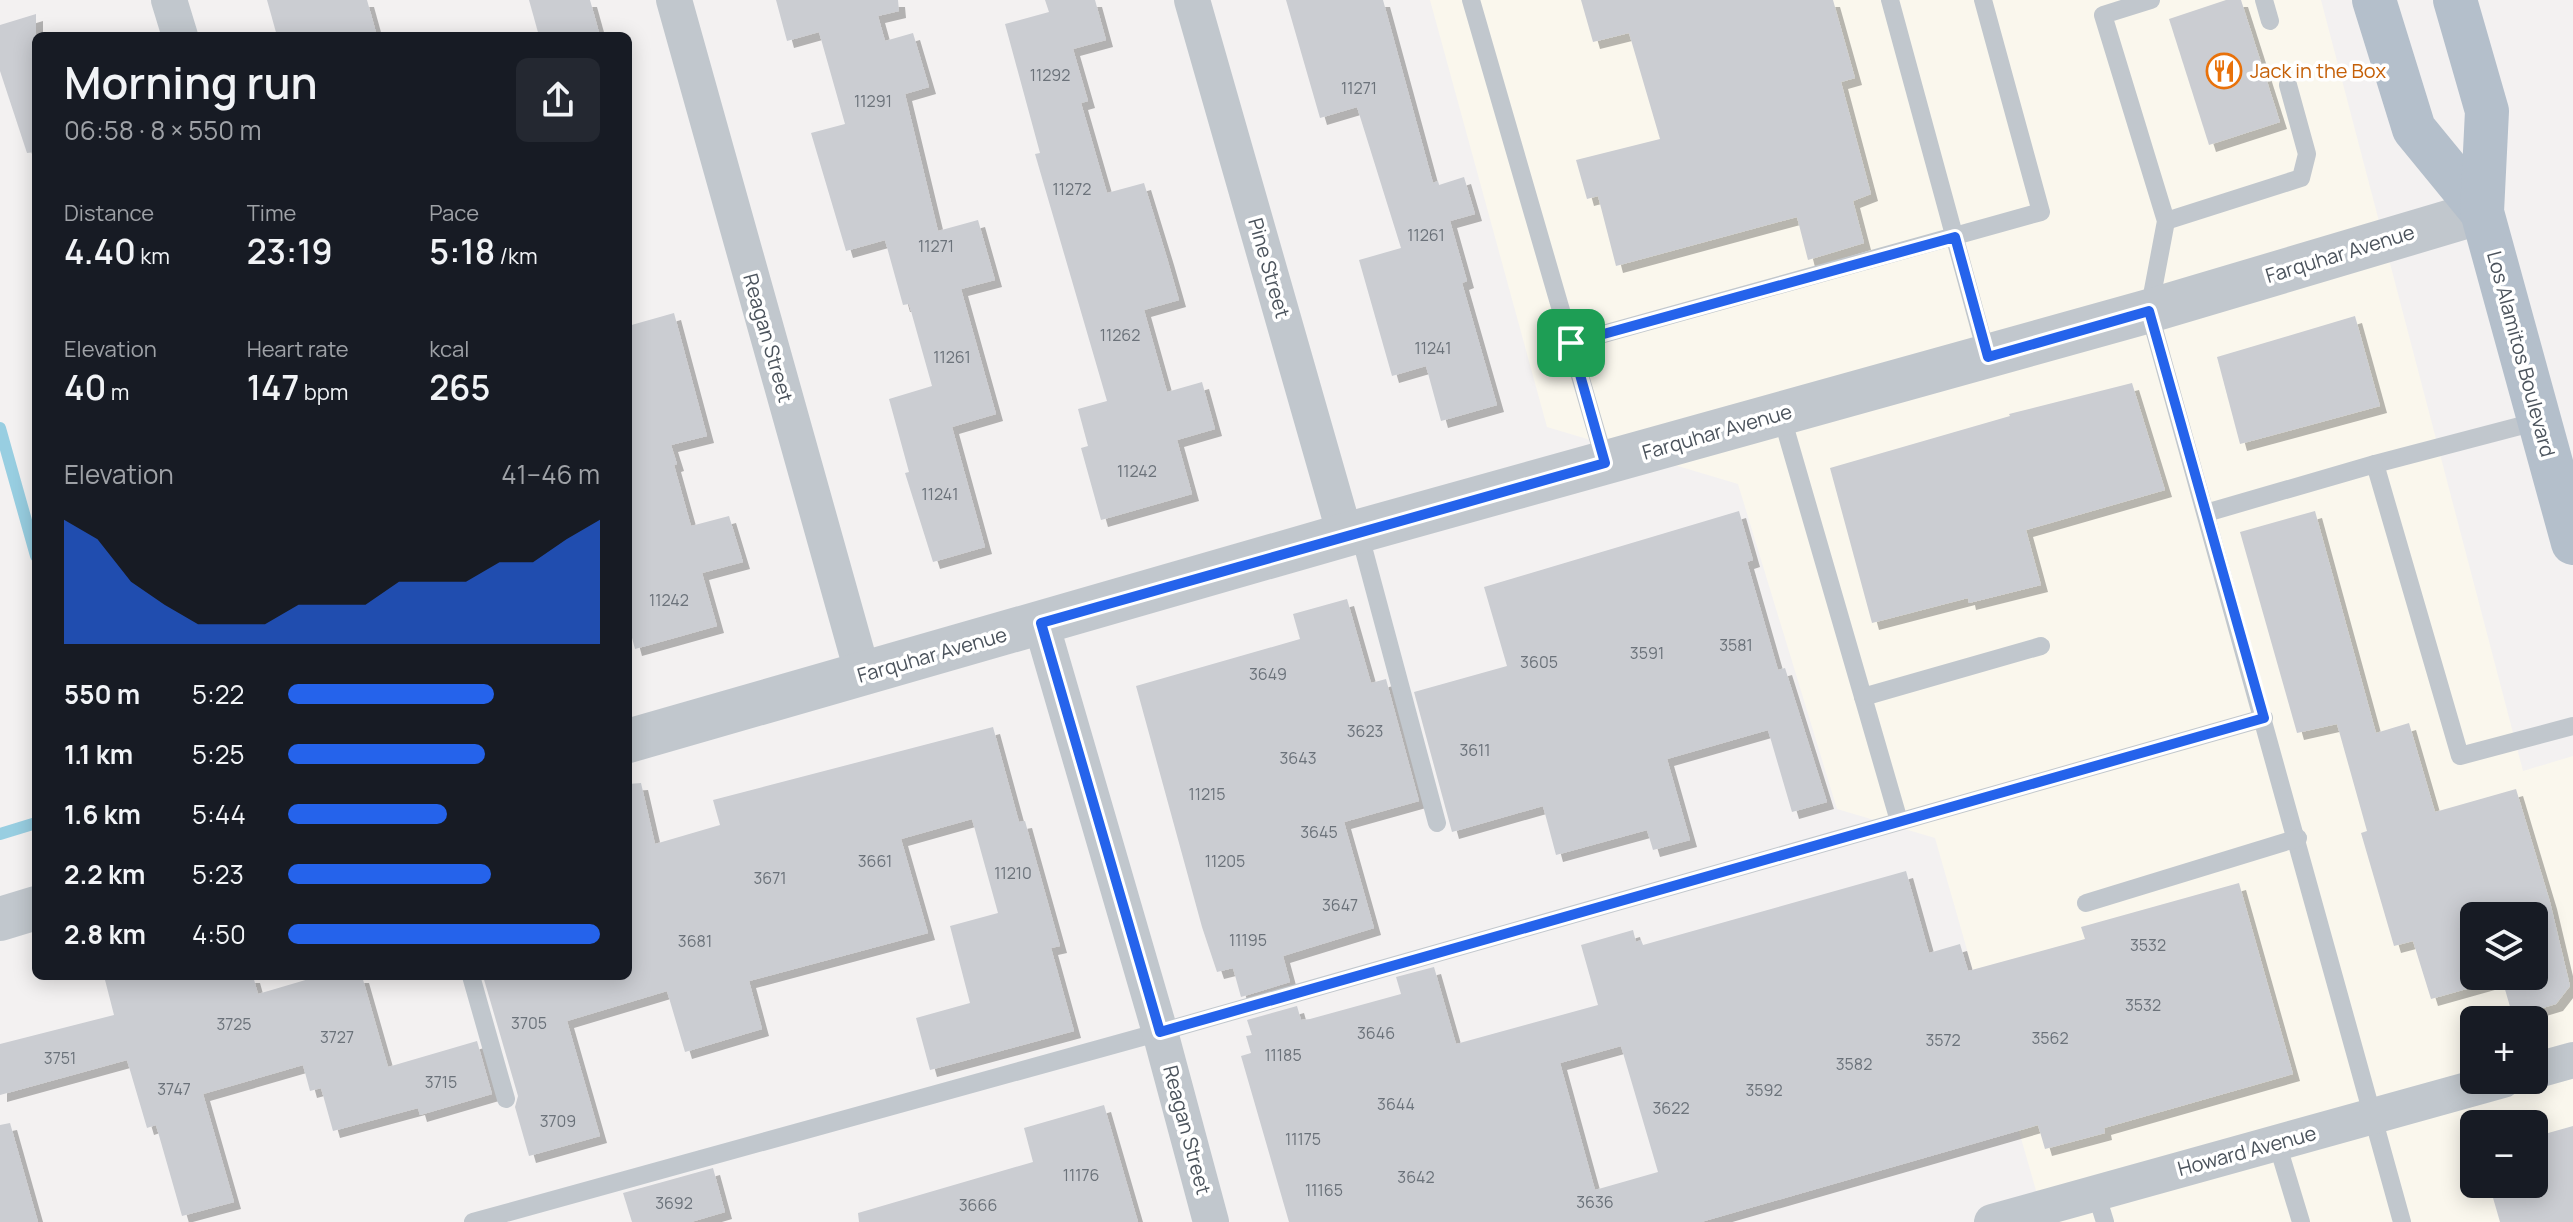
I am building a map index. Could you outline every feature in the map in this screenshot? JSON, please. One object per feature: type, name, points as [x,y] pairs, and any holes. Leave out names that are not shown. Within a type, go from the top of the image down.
[{"type":"main road","name":"Los Alamitos Boulevard","points":[[2374,0],[2414,129],[2482,212]]},
{"type":"main road","name":"Los Alamitos Boulevard","points":[[2455,0],[2487,111],[2482,212],[2573,543]]},
{"type":"street","points":[[169,0],[179,32]]},
{"type":"street","name":"Reagan Street","points":[[674,0],[863,675]]},
{"type":"street","name":"Pine Street","points":[[1192,0],[1352,534]]},
{"type":"street","name":"Farquhar Avenue","points":[[632,740],[1352,534],[1988,357],[2482,212]]},
{"type":"street","name":"Reagan Street","points":[[1041,623],[1160,1032],[1211,1222]]},
{"type":"street","points":[[0,919],[32,909]]},
{"type":"street","points":[[2548,1067],[2573,1060]]},
{"type":"street","name":"Howard Avenue","points":[[1992,1222],[2100,1208],[2277,1143],[2460,1092]]},
{"type":"lane","points":[[1471,0],[1605,463]]},
{"type":"lane","points":[[1890,0],[1988,357]]},
{"type":"lane","points":[[1571,343],[2041,212],[1983,0]]},
{"type":"lane","points":[[2151,0],[2103,15],[2166,221],[2149,311],[2298,838],[2402,1222]]},
{"type":"lane","points":[[2264,0],[2270,21]]},
{"type":"lane","points":[[2166,221],[2301,178],[2307,154],[2288,85]]},
{"type":"lane","points":[[1781,414],[1899,821]]},
{"type":"lane","points":[[2206,513],[2539,421]]},
{"type":"lane","points":[[2375,464],[2460,756],[2573,726]]},
{"type":"lane","points":[[1352,534],[1437,823]]},
{"type":"lane","points":[[1863,697],[2041,646]]},
{"type":"lane","points":[[473,1222],[1160,1032],[2264,718]]},
{"type":"lane","points":[[2086,903],[2298,838]]},
{"type":"lane","points":[[472,980],[506,1099]]},
{"type":"lane","points":[[2277,1143],[2301,1222]]},
{"type":"shaded area","points":[[1430,0],[2321,0],[2523,771],[2573,756],[2573,1222],[2045,1222],[1935,838],[1837,809],[1738,484],[1547,427]]},
{"type":"building","points":[[267,0],[367,0],[376,32],[276,32]]},
{"type":"building","points":[[529,0],[590,0],[599,32],[538,32]]},
{"type":"building","points":[[776,0],[898,0],[899,11],[878,16],[885,41],[913,33],[929,87],[905,94],[938,231],[978,220],[995,280],[961,289],[996,414],[952,427],[985,547],[933,562],[905,473],[909,472],[889,399],[932,386],[909,304],[903,305],[885,240],[846,251],[811,133],[845,124],[819,32],[787,41]]},
{"type":"building","points":[[1045,0],[1095,0],[1106,40],[1073,49],[1088,101],[1081,103],[1107,193],[1144,183],[1167,258],[1179,300],[1144,310],[1167,392],[1202,382],[1215,429],[1177,440],[1192,494],[1101,520],[1081,448],[1088,446],[1078,409],[1107,401],[1035,154],[1040,153],[1005,24],[1049,12]]},
{"type":"building","points":[[1286,0],[1383,0],[1433,183],[1438,181],[1439,185],[1464,177],[1475,214],[1450,221],[1467,281],[1462,283],[1497,405],[1441,421],[1426,366],[1392,376],[1359,260],[1401,248],[1357,107],[1320,118]]},
{"type":"building","points":[[1581,0],[1833,0],[1855,78],[1841,82],[1871,194],[1853,201],[1864,243],[1808,260],[1797,217],[1616,266],[1598,196],[1587,199],[1576,160],[1660,139],[1629,33],[1593,42]]},
{"type":"building","name":"Jack in the Box","points":[[2226,0],[2241,0],[2280,122],[2209,145],[2169,19]]},
{"type":"building","points":[[36,14],[36,32],[32,32],[32,152],[27,153],[0,71],[0,25]]},
{"type":"building","points":[[674,313],[707,436],[671,445],[677,464],[674,465],[691,526],[729,516],[743,562],[702,573],[717,626],[635,649],[632,638],[632,325]]},
{"type":"building","points":[[2355,316],[2380,406],[2240,444],[2217,357]]},
{"type":"building","points":[[2132,383],[2165,490],[2026,530],[2041,585],[1969,603],[1968,598],[1872,623],[1830,468],[2009,414]]},
{"type":"building","points":[[1739,511],[1753,560],[1747,562],[1778,670],[1785,668],[1827,802],[1792,812],[1768,730],[1667,759],[1690,840],[1653,850],[1647,830],[1556,855],[1543,806],[1452,832],[1414,692],[1507,666],[1484,587]]},
{"type":"building","points":[[2315,511],[2376,733],[2409,723],[2435,812],[2516,789],[2550,902],[2570,986],[2556,1004],[2510,1006],[2505,990],[2548,990],[2548,902],[2460,902],[2460,990],[2463,990],[2431,999],[2413,941],[2394,946],[2361,833],[2367,831],[2337,724],[2297,733],[2240,532]]},
{"type":"building","points":[[1347,599],[1371,683],[1386,679],[1419,801],[1344,822],[1374,928],[1283,956],[1290,982],[1241,997],[1233,968],[1217,972],[1136,686],[1300,639],[1293,614]]},
{"type":"building","points":[[993,727],[1019,822],[1025,821],[1060,946],[1051,948],[1074,1031],[930,1070],[916,1018],[970,1003],[950,926],[998,913],[972,819],[901,839],[928,933],[749,981],[762,1029],[685,1052],[667,991],[567,1021],[600,1136],[529,1156],[515,1107],[518,1096],[484,980],[632,980],[632,784],[641,783],[655,844],[720,825],[713,800]]},
{"type":"building","points":[[1906,871],[1929,953],[1960,944],[1968,971],[2085,939],[2081,927],[2239,883],[2293,1074],[2104,1128],[2105,1133],[2045,1149],[2038,1125],[1701,1222],[1289,1222],[1241,1056],[1251,1053],[1246,1036],[1252,1035],[1247,1020],[1297,1006],[1301,1020],[1310,1019],[1401,994],[1396,977],[1434,967],[1456,1044],[1598,1005],[1581,945],[1633,930],[1636,942],[1641,940],[1643,945]],"holes":[[[1621,1046],[1658,1172],[1595,1190],[1560,1063]]]},
{"type":"building","points":[[105,980],[254,980],[258,994],[305,980],[363,980],[388,1067],[477,1041],[492,1094],[420,1115],[418,1108],[333,1131],[321,1088],[310,1091],[303,1065],[203,1094],[234,1202],[182,1216],[156,1125],[147,1128],[127,1060],[0,1095],[0,1044],[114,1015]]},
{"type":"building","points":[[1104,1105],[1138,1222],[859,1222],[858,1213],[1033,1162],[1024,1128]]},
{"type":"building","points":[[10,1123],[38,1222],[0,1222],[0,1125]]},
{"type":"building","points":[[2573,1126],[2573,1222],[2500,1222],[2493,1198],[2548,1198],[2548,1133]]},
{"type":"building","points":[[713,1168],[725,1212],[691,1222],[632,1222],[623,1193]]},
{"type":"waterway","points":[[0,428],[32,542]]},
{"type":"waterway","points":[[0,834],[32,824]]},
{"type":"place","name":"Jack in the Box","points":[[2224,71]]},
{"type":"route","points":[[1955,237],[1988,357],[2149,311],[2264,718],[1160,1032],[1041,623],[1605,463],[1571,343],[1955,237]]}]
